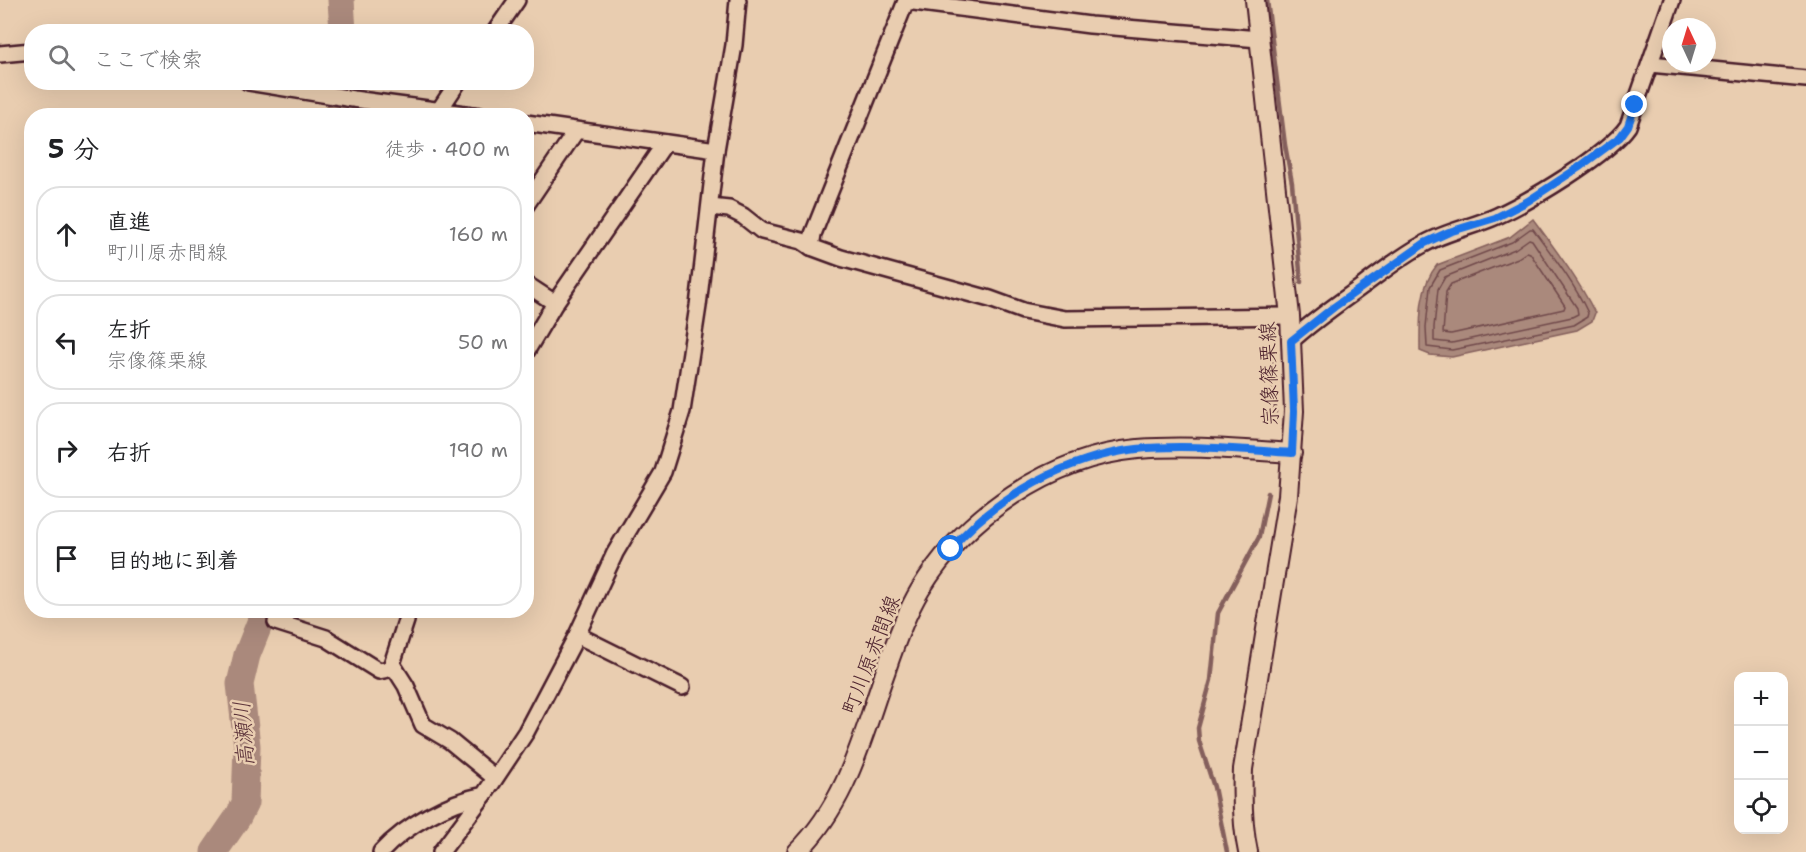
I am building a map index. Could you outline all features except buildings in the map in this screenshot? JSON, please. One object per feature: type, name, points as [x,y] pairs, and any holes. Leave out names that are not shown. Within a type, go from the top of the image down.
[{"type":"main road","name":"宗像篠栗線","points":[[1248,852],[1242,789],[1243,769],[1288,496],[1294,411],[1290,316],[1255,0]]},
{"type":"main road","name":"町川原赤間線","points":[[797,852],[820,824],[841,792],[865,736],[895,644],[920,590],[960,539],[1003,501],[1079,462],[1118,452],[1175,447],[1292,453]]},
{"type":"street","points":[[500,24],[517,0]]},
{"type":"street","points":[[441,852],[484,795],[526,732],[577,636],[615,553],[663,471],[682,411],[698,306],[717,150],[734,45],[738,0]]},
{"type":"street","points":[[1291,341],[1334,307],[1425,243],[1449,232],[1495,218],[1528,201],[1620,137],[1628,126],[1672,0]]},
{"type":"street","points":[[810,247],[813,234],[906,1],[1090,25],[1259,39]]},
{"type":"street","points":[[0,54],[24,52]]},
{"type":"street","points":[[1650,64],[1806,79]]},
{"type":"street","points":[[297,90],[431,108]]},
{"type":"street","points":[[441,108],[453,90]]},
{"type":"street","points":[[534,124],[717,150]]},
{"type":"street","points":[[534,193],[576,131]]},
{"type":"street","points":[[534,338],[555,303],[665,143]]},
{"type":"street","points":[[710,207],[729,209],[743,216],[762,231],[802,241],[810,247],[841,258],[1023,310],[1065,319],[1290,316]]},
{"type":"street","points":[[534,289],[555,303]]},
{"type":"street","points":[[277,618],[276,622],[326,638],[379,671],[394,668]]},
{"type":"street","points":[[408,618],[392,664],[406,686],[423,725],[450,741],[495,778]]},
{"type":"street","points":[[577,636],[682,687]]},
{"type":"street","points":[[381,852],[410,826],[468,798],[484,795]]},
{"type":"water","points":[[1533,219],[1566,264],[1588,300],[1595,313],[1592,321],[1577,330],[1452,357],[1430,355],[1420,351],[1423,295],[1426,284],[1437,265],[1510,237]]},
{"type":"waterway","name":"高瀬川","points":[[341,0],[342,24]]},
{"type":"waterway","points":[[1267,0],[1292,183],[1301,282]]},
{"type":"waterway","name":"高瀬川","points":[[339,108],[340,90]]},
{"type":"waterway","points":[[1272,350],[1275,412]]},
{"type":"waterway","points":[[1227,852],[1214,787],[1199,741],[1198,728],[1211,680],[1218,613],[1259,537],[1268,493]]},
{"type":"waterway","name":"高瀬川","points":[[214,852],[245,803],[247,746],[240,684],[247,655],[262,618]]},
{"type":"route","points":[[951,549],[971,528],[1003,501],[1079,462],[1100,456],[1137,449],[1175,447],[1292,453],[1294,411],[1291,341],[1334,307],[1425,243],[1449,232],[1495,218],[1528,201],[1578,168],[1620,137],[1628,126],[1635,105]]}]
